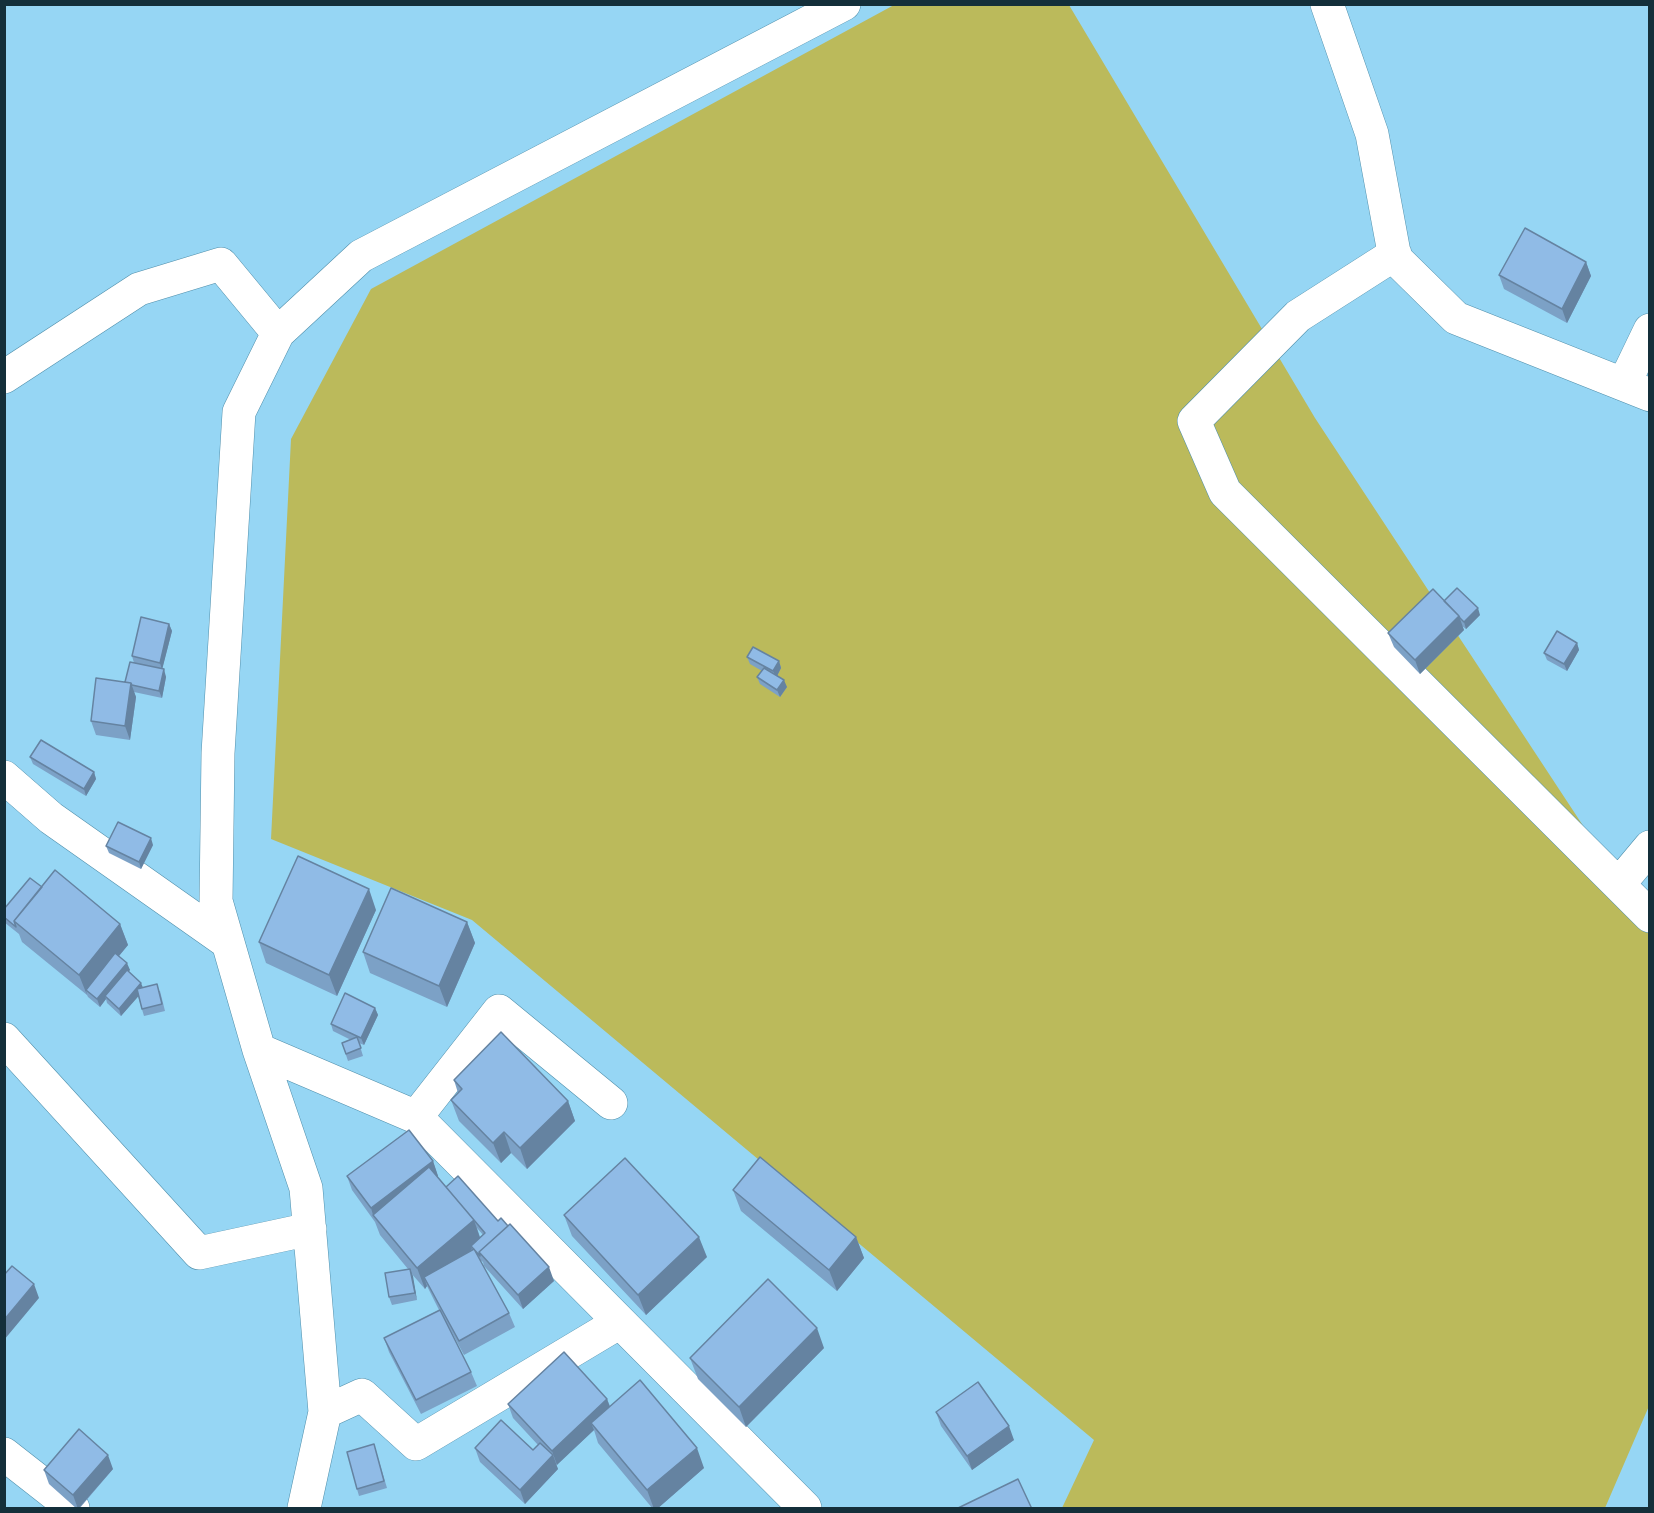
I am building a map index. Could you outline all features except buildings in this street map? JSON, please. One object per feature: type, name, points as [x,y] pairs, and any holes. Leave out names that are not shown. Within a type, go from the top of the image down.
[{"type":"street","points":[[304,1509],[325,1412],[306,1188],[259,1050],[216,901],[218,753],[239,412],[278,333],[361,256],[844,4]]},
{"type":"street","points":[[1326,4],[1372,134],[1395,258],[1456,318],[1637,390],[1650,330]]},
{"type":"street","points":[[1395,254],[1298,316],[1194,421],[1225,492],[1650,916]]},
{"type":"street","points":[[4,377],[139,289],[221,264],[278,333]]},
{"type":"street","points":[[4,777],[51,818],[227,942]]},
{"type":"street","points":[[1619,884],[1650,847]]},
{"type":"street","points":[[416,1117],[499,1011],[611,1103]]},
{"type":"street","points":[[4,1039],[199,1253],[310,1229]]},
{"type":"street","points":[[259,1050],[416,1117],[805,1509]]},
{"type":"street","points":[[325,1412],[362,1395],[416,1444],[620,1322]]},
{"type":"street","points":[[4,1454],[73,1509]]},
{"type":"shaded area","points":[[894,5],[1069,5],[1315,418],[1649,926],[1649,1406],[1605,1508],[1062,1508],[1094,1440],[472,920],[271,839],[291,439],[371,289]]}]
